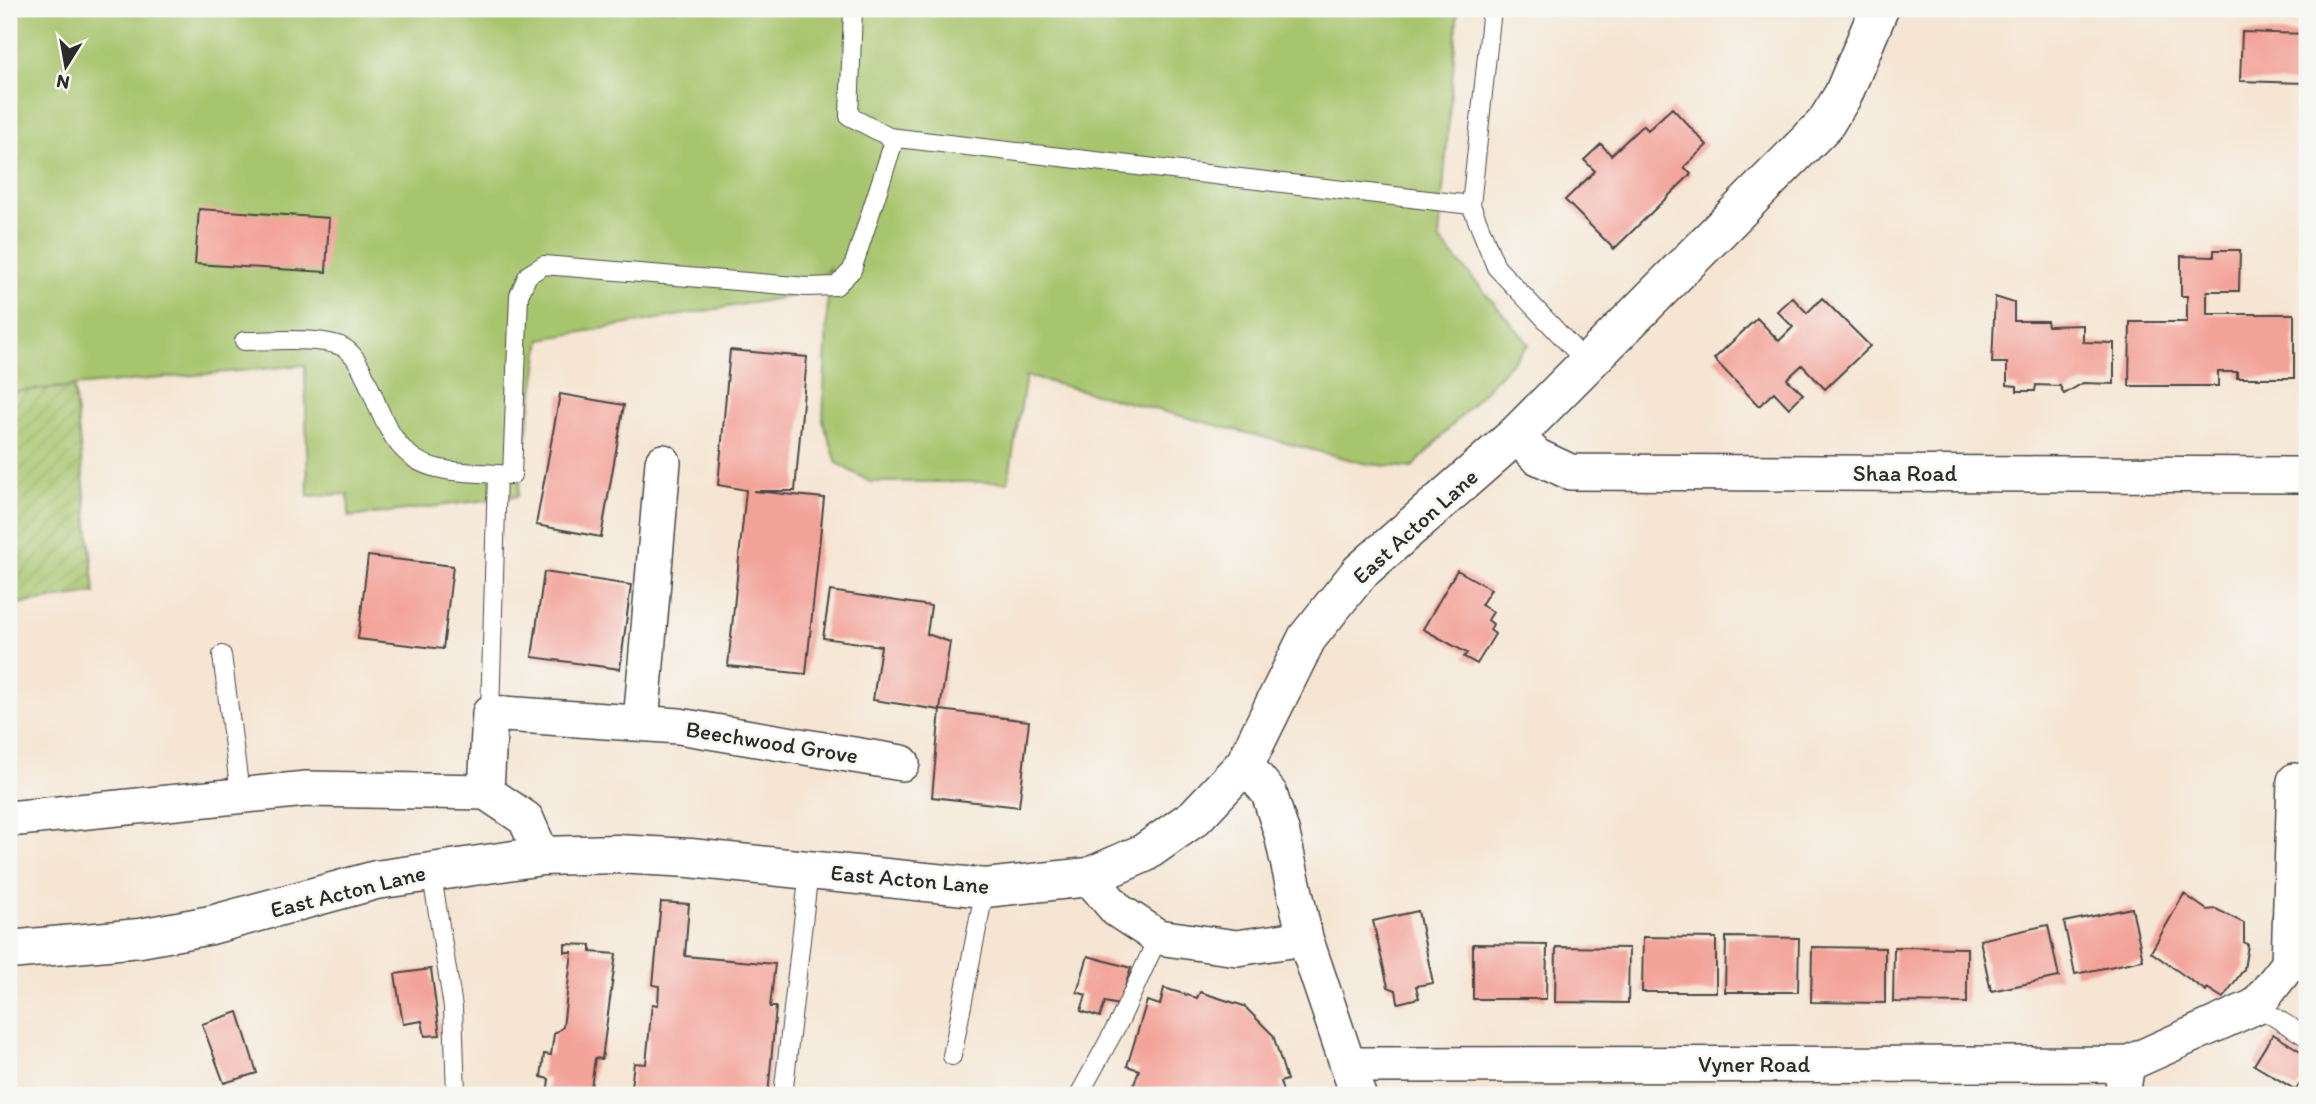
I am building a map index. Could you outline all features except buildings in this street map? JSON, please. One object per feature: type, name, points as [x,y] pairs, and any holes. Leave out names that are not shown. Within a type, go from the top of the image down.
[{"type":"street","name":"East Acton Lane","points":[[9,950],[139,938],[199,928],[376,880],[542,856],[617,854],[677,857],[985,888],[1089,877],[1143,853],[1195,817],[1245,764],[1307,638],[1360,572],[1516,435],[1825,124],[1843,95],[1879,9]]},
{"type":"street","name":"Shaa Road","points":[[1516,435],[1536,456],[1570,472],[2307,475]]},
{"type":"street","points":[[641,723],[663,462]]},
{"type":"street","points":[[486,792],[490,713]]},
{"type":"street","name":"Beechwood Grove","points":[[490,713],[679,726],[902,763]]},
{"type":"street","points":[[1245,764],[1269,793],[1282,834],[1305,939],[1353,1080]]},
{"type":"street","points":[[2124,1080],[2256,1006],[2289,964],[2295,780]]},
{"type":"street","points":[[9,819],[240,793],[306,789],[486,792],[526,818],[542,856]]},
{"type":"street","points":[[1089,877],[1117,910],[1158,937],[1237,948],[1305,939]]},
{"type":"street","name":"Vyner Road","points":[[1353,1080],[2124,1080]]},
{"type":"lane","points":[[853,9],[849,116],[895,138],[1471,205]]},
{"type":"lane","points":[[1492,9],[1471,205],[1496,267],[1587,363]]},
{"type":"lane","points":[[244,341],[325,343],[346,349],[359,367],[384,425],[405,453],[431,469],[512,475],[519,295],[528,275],[544,265],[807,288],[836,286],[852,270],[895,138]]},
{"type":"lane","points":[[490,713],[497,474]]},
{"type":"lane","points":[[222,655],[240,793]]},
{"type":"lane","points":[[431,870],[453,1007],[456,1095]]},
{"type":"lane","points":[[783,1095],[809,870]]},
{"type":"lane","points":[[952,1056],[985,888]]},
{"type":"lane","points":[[1079,1095],[1120,1020],[1158,937]]},
{"type":"lane","points":[[2256,1006],[2307,1037]]},
{"type":"green space","points":[[9,9],[1458,9],[1439,239],[1529,344],[1412,468],[1367,464],[1026,376],[1008,482],[870,482],[837,463],[823,421],[829,268],[815,285],[792,296],[541,339],[518,496],[349,517],[348,494],[308,496],[305,365],[9,392]]},
{"type":"green space","points":[[74,387],[95,593],[9,605],[9,392]]}]
